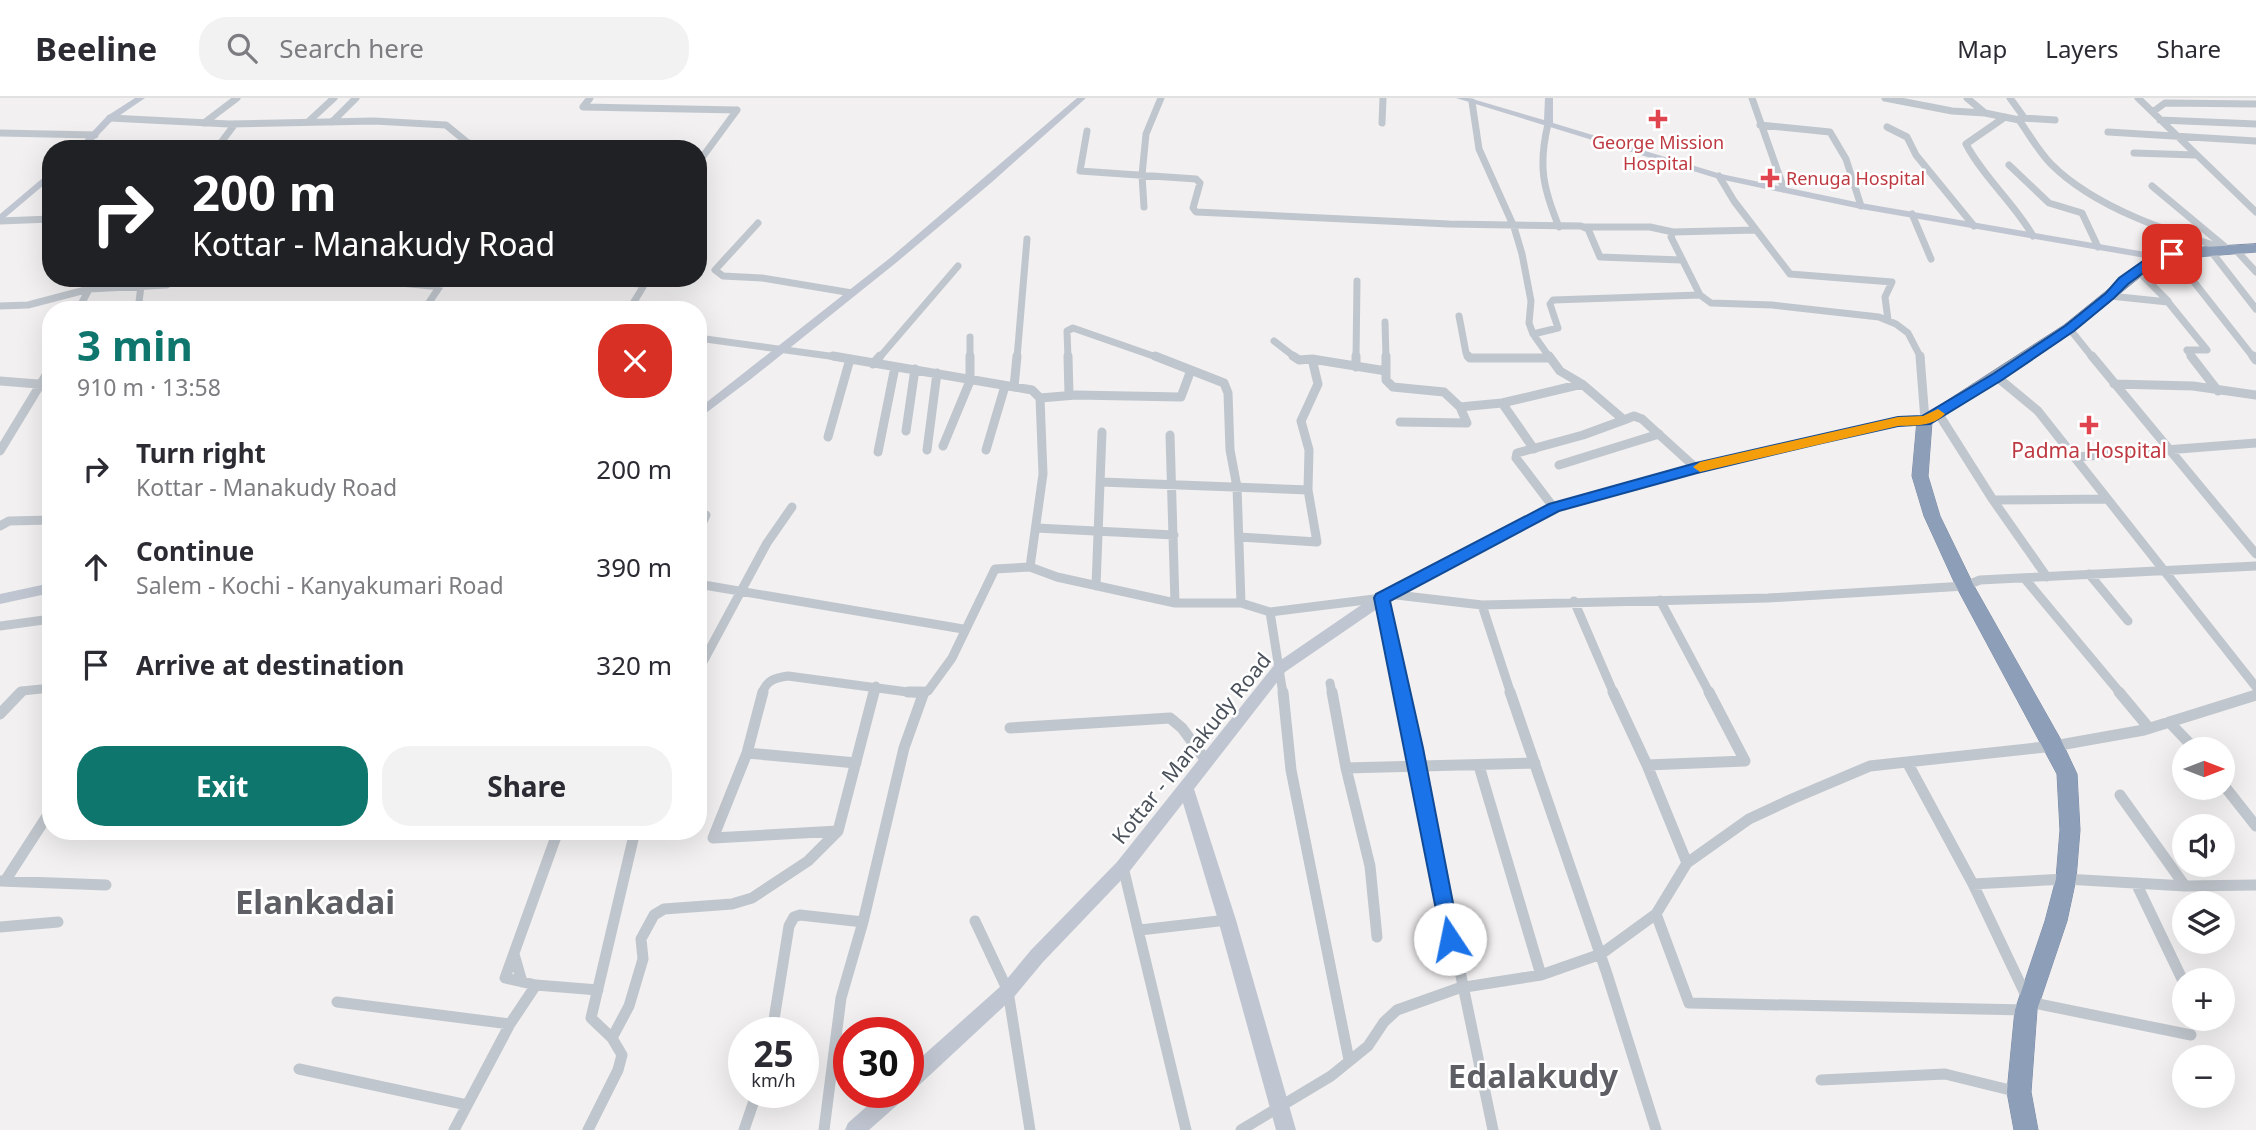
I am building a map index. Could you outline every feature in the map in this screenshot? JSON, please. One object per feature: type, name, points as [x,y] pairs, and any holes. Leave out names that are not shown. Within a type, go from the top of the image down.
[{"type":"highway","points":[[2026,1130],[2019,1092],[2027,1006],[2056,921],[2066,879],[2069,795],[2067,774],[1965,586],[1932,516],[1920,476],[1932,417],[2069,328],[2110,296],[2124,281],[2164,255],[2256,248]]},
{"type":"main road","points":[[90,140],[110,118],[141,98]]},
{"type":"main road","points":[[707,408],[1020,155],[1082,98]]},
{"type":"main road","points":[[1460,98],[1719,176],[1861,206],[2098,247],[2164,255]]},
{"type":"main road","points":[[1548,124],[1549,98]]},
{"type":"main road","points":[[0,220],[42,182]]},
{"type":"main road","name":"Kottar - Manakudy Road","points":[[924,1067],[1008,991],[1037,956],[1123,867],[1280,668],[1385,596],[1554,508],[1696,468],[1898,422],[1932,417]]},
{"type":"main road","points":[[0,599],[42,590]]},
{"type":"main road","points":[[1186,789],[1227,920],[1286,1130]]},
{"type":"main road","points":[[855,1130],[879,1108]]},
{"type":"street","points":[[204,123],[237,98]]},
{"type":"street","points":[[308,122],[334,98]]},
{"type":"street","points":[[332,122],[356,98]]},
{"type":"street","points":[[590,98],[583,107],[737,110],[707,151]]},
{"type":"street","points":[[1144,207],[1142,175],[1146,134],[1161,98]]},
{"type":"street","points":[[1382,123],[1383,98]]},
{"type":"street","points":[[1752,98],[1783,189]]},
{"type":"street","points":[[1885,98],[1952,111],[2055,120]]},
{"type":"street","points":[[1966,98],[1985,113]]},
{"type":"street","points":[[2010,98],[2051,164],[2085,190],[2156,228],[2231,249]]},
{"type":"street","points":[[2138,98],[2256,212]]},
{"type":"street","points":[[2154,111],[2165,103],[2176,100],[2256,104]]},
{"type":"street","points":[[1472,102],[1479,149],[1514,226],[1527,278],[1531,301],[1529,323],[1533,334],[1560,371],[1582,384],[1624,420]]},
{"type":"street","points":[[2005,117],[1966,144],[1975,161],[2020,214],[2032,236]]},
{"type":"street","points":[[110,118],[235,124],[332,122],[446,125],[464,140]]},
{"type":"street","points":[[2160,120],[2256,124]]},
{"type":"street","points":[[223,140],[235,124]]},
{"type":"street","points":[[1548,124],[1540,152],[1541,181],[1559,227]]},
{"type":"street","points":[[1760,125],[1830,132],[1846,159],[1861,206]]},
{"type":"street","points":[[1887,127],[1907,137],[1916,155],[1974,226]]},
{"type":"street","points":[[1087,131],[1080,171],[1197,179],[1199,183],[1193,208],[1196,212],[1514,226],[1650,227],[1673,232],[1756,230]]},
{"type":"street","points":[[2108,132],[2256,141]]},
{"type":"street","points":[[0,133],[95,135]]},
{"type":"street","points":[[2134,153],[2195,155]]},
{"type":"street","points":[[2009,164],[2049,204],[2082,213],[2098,247]]},
{"type":"street","points":[[1719,176],[1734,201],[1790,274],[1892,282],[1885,296],[1888,320]]},
{"type":"street","points":[[2152,186],[2256,272]]},
{"type":"street","points":[[1912,214],[1931,259]]},
{"type":"street","points":[[0,220],[42,219]]},
{"type":"street","points":[[758,223],[715,270],[723,276],[762,278],[852,293]]},
{"type":"street","points":[[1585,227],[1600,257],[1681,260]]},
{"type":"street","points":[[1673,232],[1671,237],[1681,260],[1700,295],[1711,303],[1772,305],[1888,320],[1910,333],[1916,340],[1932,417],[2047,577]]},
{"type":"street","points":[[986,450],[1010,386],[1027,239]]},
{"type":"street","points":[[2210,250],[2256,309]]},
{"type":"street","points":[[2164,255],[2256,360]]},
{"type":"street","points":[[873,364],[958,266]]},
{"type":"street","points":[[2138,271],[2168,302],[2207,350],[2188,350],[2218,391]]},
{"type":"street","points":[[1356,367],[1357,281]]},
{"type":"street","points":[[43,301],[89,289],[124,287]]},
{"type":"street","points":[[83,301],[89,289]]},
{"type":"street","points":[[1533,334],[1558,328],[1550,303],[1553,300],[1700,295]]},
{"type":"street","points":[[2110,296],[2168,302]]},
{"type":"street","points":[[0,306],[28,305],[42,301]]},
{"type":"street","points":[[1459,316],[1466,353],[1470,358],[1549,358]]},
{"type":"street","points":[[1385,322],[1386,371],[1389,385],[1444,392],[1460,407],[1467,424],[1400,422]]},
{"type":"street","points":[[1069,395],[1067,331],[1071,328],[1120,342],[1224,383],[1228,393],[1230,450],[1237,487],[1241,603]]},
{"type":"street","points":[[2069,328],[2256,554]]},
{"type":"street","points":[[943,446],[970,381],[970,337]]},
{"type":"street","points":[[707,339],[787,346],[873,364],[1032,390],[1040,398],[1043,474],[1030,566]]},
{"type":"street","points":[[1274,341],[1291,357],[1299,360],[1312,359],[1386,371]]},
{"type":"street","points":[[828,437],[850,359]]},
{"type":"street","points":[[1239,537],[1317,542],[1308,490],[1309,450],[1301,421],[1318,384],[1312,359]]},
{"type":"street","points":[[878,452],[895,367]]},
{"type":"street","points":[[906,431],[915,369]]},
{"type":"street","points":[[1040,398],[1069,395],[1181,397],[1191,370]]},
{"type":"street","points":[[927,450],[937,373]]},
{"type":"street","points":[[1997,377],[2038,411],[2162,569],[2251,673],[2256,687]]},
{"type":"street","points":[[0,381],[42,385]]},
{"type":"street","points":[[1460,407],[1502,403],[1582,384]]},
{"type":"street","points":[[2114,384],[2193,386],[2256,395]]},
{"type":"street","points":[[0,451],[42,392]]},
{"type":"street","points":[[1502,403],[1534,449]]},
{"type":"street","points":[[1554,508],[1516,458],[1517,453],[1631,416],[1639,417],[1696,468]]},
{"type":"street","points":[[1096,586],[1102,432]]},
{"type":"street","points":[[1559,465],[1659,434]]},
{"type":"street","points":[[1170,435],[1175,603]]},
{"type":"street","points":[[2076,457],[2256,443]]},
{"type":"street","points":[[1101,482],[1308,490]]},
{"type":"street","points":[[1993,500],[2107,499]]},
{"type":"street","points":[[707,654],[767,542],[792,507]]},
{"type":"street","points":[[0,527],[9,522],[42,520]]},
{"type":"street","points":[[1036,528],[1099,529],[1174,535]]},
{"type":"street","points":[[838,831],[713,838],[747,753],[764,687],[774,678],[788,676],[924,692],[931,689],[951,657],[995,569],[1030,566],[1057,577],[1175,603],[1241,603],[1270,612],[1385,596],[1482,605],[1768,598],[1965,586],[1979,580],[2256,566]]},
{"type":"street","points":[[2089,574],[2128,621]]},
{"type":"street","points":[[2025,579],[2149,728]]},
{"type":"street","points":[[707,585],[963,629]]},
{"type":"street","points":[[1385,596],[1459,988],[1493,1130]]},
{"type":"street","points":[[1647,765],[1745,761],[1660,600]]},
{"type":"street","points":[[1574,601],[1687,863]]},
{"type":"street","points":[[1482,605],[1517,720],[1535,763],[1601,954],[1656,1130]]},
{"type":"street","points":[[1270,612],[1280,668],[1291,770],[1349,1060]]},
{"type":"street","points":[[0,626],[42,620]]},
{"type":"street","points":[[1330,683],[1346,768],[1370,866],[1377,937]]},
{"type":"street","points":[[612,1038],[629,1006],[643,960],[641,939],[654,915],[675,907],[742,901],[789,874],[831,842],[838,831],[876,686]]},
{"type":"street","points":[[0,714],[22,691],[42,689]]},
{"type":"street","points":[[824,1130],[850,955],[871,897],[896,777],[914,713],[924,692]]},
{"type":"street","points":[[1241,1130],[1331,1076],[1368,1046],[1384,1022],[1397,1010],[1459,988],[1541,975],[1601,954],[1656,914],[1687,863],[1749,819],[1870,766],[2054,746],[2149,728],[2256,695]]},
{"type":"street","points":[[1010,728],[1170,718],[1182,728],[1207,762]]},
{"type":"street","points":[[2169,722],[2183,737]]},
{"type":"street","points":[[747,753],[856,763]]},
{"type":"street","points":[[1907,762],[1973,884],[2027,1006]]},
{"type":"street","points":[[1346,768],[1535,763]]},
{"type":"street","points":[[1479,766],[1541,975]]},
{"type":"street","points":[[2120,795],[2185,886]]},
{"type":"street","points":[[2235,799],[2256,825]]},
{"type":"street","points":[[3,881],[42,823]]},
{"type":"street","points":[[555,840],[514,954],[522,982],[598,990]]},
{"type":"street","points":[[588,1130],[622,1055],[612,1038],[591,1018],[633,840]]},
{"type":"street","points":[[1123,867],[1186,1130]]},
{"type":"street","points":[[1973,884],[2066,879],[2185,886],[2256,885]]},
{"type":"street","points":[[3,881],[106,885]]},
{"type":"street","points":[[2136,883],[2177,968]]},
{"type":"street","points":[[1656,914],[1689,1003],[2027,1006],[2191,1035]]},
{"type":"street","points":[[774,1017],[789,926],[794,917],[800,915],[863,922]]},
{"type":"street","points":[[1140,930],[1227,920]]},
{"type":"street","points":[[975,921],[1008,991],[1030,1130]]},
{"type":"street","points":[[0,927],[58,922]]},
{"type":"street","points":[[454,1130],[510,1024],[536,985]]},
{"type":"street","points":[[337,1002],[510,1024]]},
{"type":"street","points":[[299,1069],[467,1105]]},
{"type":"street","points":[[1821,1080],[1945,1073],[2019,1092]]},
{"type":"street","points":[[744,1130],[752,1108]]},
{"type":"slow traffic","points":[[1700,467],[1898,422],[1925,421],[1938,414]]},
{"type":"place","name":"George Mission Hospital","points":[[1658,119]]},
{"type":"place","name":"Renuga Hospital","points":[[1770,178]]},
{"type":"place","name":"Padma Hospital","points":[[2089,425]]},
{"type":"district","name":"Elankadai","points":[[315,901]]},
{"type":"district","name":"Edalakudy","points":[[1533,1075]]},
{"type":"route","points":[[1450,939],[1382,598],[1554,508],[1696,468],[1822,438],[1898,422],[1925,421],[1997,377],[2069,328],[2157,257],[2172,254]]}]
